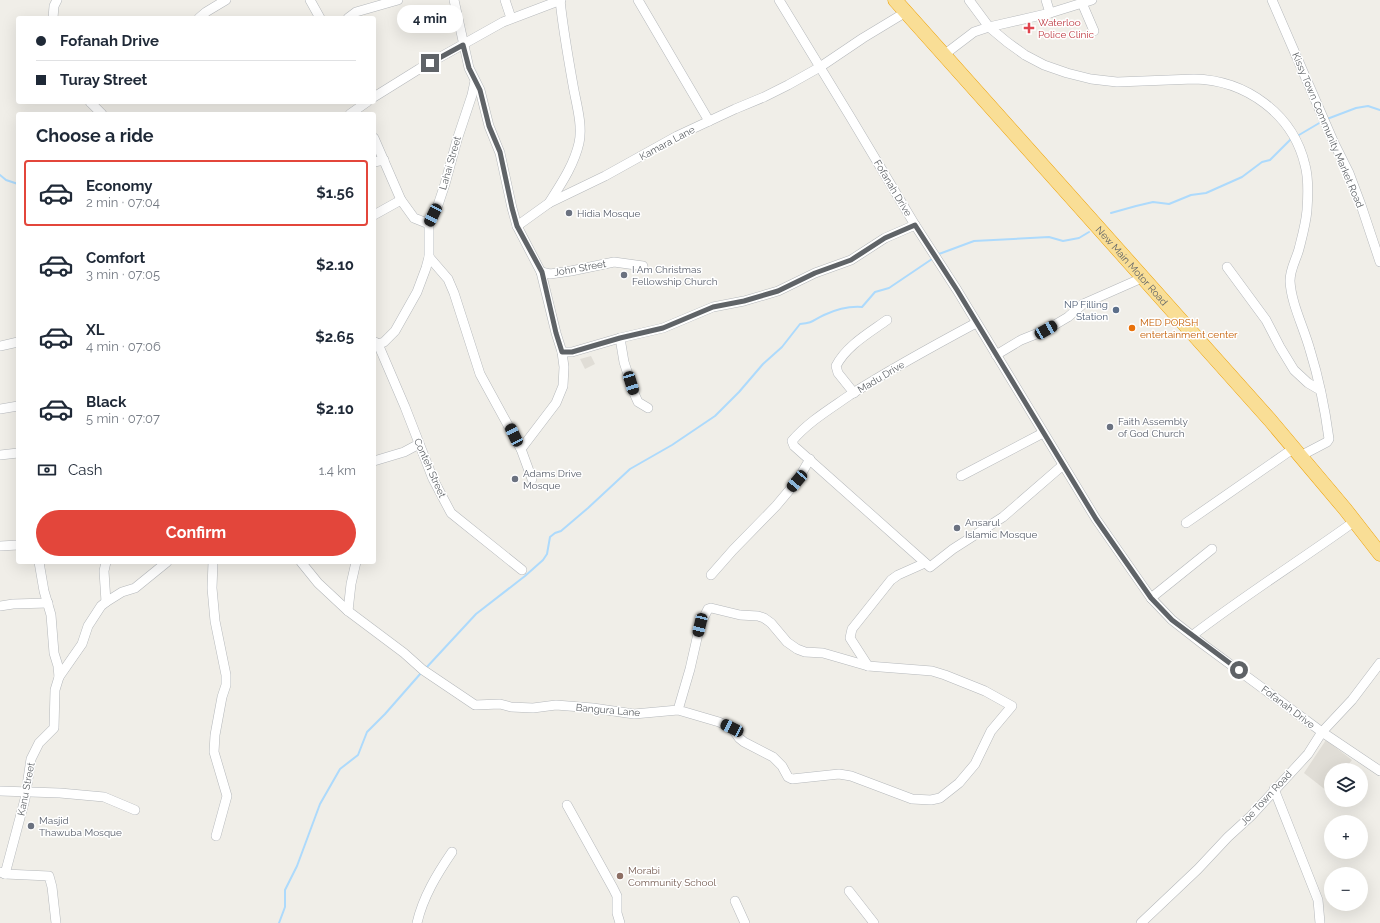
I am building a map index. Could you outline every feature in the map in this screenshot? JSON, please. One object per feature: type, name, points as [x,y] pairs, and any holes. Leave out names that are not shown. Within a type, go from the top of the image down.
[{"type":"highway","name":"New Main Motor Road","points":[[895,0],[904,6],[949,51],[1300,450],[1380,554]]},
{"type":"highway","name":"New Main Motor Road","points":[[904,6],[1142,278],[1354,510],[1380,545]]},
{"type":"street","points":[[53,16],[54,6],[57,0]]},
{"type":"street","points":[[201,16],[226,0]]},
{"type":"street","points":[[310,0],[319,16]]},
{"type":"street","points":[[351,16],[356,12],[398,0]]},
{"type":"street","points":[[454,0],[469,68],[480,90],[489,126],[500,152],[517,226],[542,272],[556,333],[562,352],[564,367],[563,386],[556,402],[521,449]]},
{"type":"street","points":[[505,0],[511,18]]},
{"type":"street","points":[[376,96],[420,69],[511,18],[538,10],[560,0],[580,125],[580,141],[569,170],[549,203]]},
{"type":"street","points":[[638,0],[709,121]]},
{"type":"street","name":"Fofanah Drive","points":[[779,0],[1043,433],[1113,544],[1151,598],[1172,620],[1322,732],[1380,771]]},
{"type":"street","points":[[969,0],[988,27],[1025,55],[1044,65],[1091,79],[1117,82],[1206,79],[1241,88],[1268,106],[1286,124],[1298,143],[1305,165],[1308,184],[1307,211],[1299,249],[1291,271],[1290,281],[1292,292],[1311,352],[1320,390],[1329,441],[1300,450],[1186,523]]},
{"type":"street","points":[[1046,0],[1050,13]]},
{"type":"street","points":[[949,51],[974,32],[988,27],[1050,13],[1092,0]]},
{"type":"street","name":"Kissy Town Community Market Road","points":[[1272,0],[1348,173],[1361,205],[1380,262]]},
{"type":"street","points":[[1082,3],[1094,31]]},
{"type":"street","name":"Kamara Lane","points":[[517,226],[549,203],[605,176],[677,136],[735,108],[769,95],[820,67],[863,38],[904,6]]},
{"type":"street","name":"Lahai Street","points":[[376,344],[384,342],[395,331],[417,292],[426,268],[428,257],[429,224],[438,205],[472,95],[475,80]]},
{"type":"street","points":[[92,104],[100,112]]},
{"type":"street","points":[[353,112],[363,106]]},
{"type":"street","points":[[376,142],[401,200],[414,218],[429,224]]},
{"type":"street","points":[[376,162],[384,160]]},
{"type":"street","points":[[376,214],[401,200]]},
{"type":"street","points":[[562,352],[572,352],[669,326],[713,307],[744,301],[778,291],[815,273],[851,260],[885,238],[915,225]]},
{"type":"street","points":[[428,257],[448,279],[454,293],[480,374],[521,449],[532,479]]},
{"type":"street","name":"John Street","points":[[542,272],[550,274],[614,262],[643,266]]},
{"type":"street","points":[[1227,267],[1266,320],[1294,370],[1308,383],[1320,390]]},
{"type":"street","points":[[996,355],[1021,340],[1046,330],[1068,317],[1083,304],[1142,278]]},
{"type":"street","points":[[854,393],[838,373],[836,366],[840,358],[859,340],[887,320]]},
{"type":"street","name":"Madu Drive","points":[[810,459],[794,446],[792,441],[798,433],[828,410],[887,372],[976,323]]},
{"type":"street","points":[[620,338],[624,362],[636,398],[638,402],[648,408]]},
{"type":"street","points":[[0,346],[16,342]]},
{"type":"street","name":"Conteh Street","points":[[376,346],[433,479],[451,513],[522,570]]},
{"type":"street","points":[[0,409],[16,406]]},
{"type":"street","points":[[961,476],[1043,433]]},
{"type":"street","points":[[376,460],[399,454],[419,444]]},
{"type":"street","points":[[0,455],[16,453]]},
{"type":"street","points":[[711,575],[745,537],[776,506],[797,481],[810,459],[930,567],[953,549],[1003,517],[1063,465]]},
{"type":"street","points":[[1193,635],[1227,609],[1312,553],[1355,521]]},
{"type":"street","points":[[0,546],[16,545]]},
{"type":"street","points":[[1151,598],[1212,549]]},
{"type":"street","points":[[868,666],[850,638],[852,629],[891,580],[898,575],[925,563]]},
{"type":"street","name":"Kanu Street","points":[[2,873],[25,799],[31,759],[39,743],[54,728],[55,690],[59,677],[52,638],[51,615],[44,591],[39,564]]},
{"type":"street","points":[[106,564],[104,571],[106,602]]},
{"type":"street","points":[[59,677],[82,644],[88,626],[101,606],[122,592],[136,588],[165,564]]},
{"type":"street","points":[[212,564],[212,588],[215,621],[226,675],[226,685],[214,735],[214,752],[227,796],[216,836]]},
{"type":"street","name":"Bangura Lane","points":[[303,564],[318,583],[348,611],[404,653],[423,670],[475,705],[500,704],[511,707],[533,708],[556,705],[593,708],[634,714],[678,710],[719,722],[732,728],[744,742],[773,757],[782,766],[788,777],[792,779],[839,774],[851,776],[912,799],[931,800],[940,798],[959,783],[975,764],[991,731],[1012,706],[985,691],[932,671],[868,666]]},
{"type":"street","points":[[348,611],[356,564]]},
{"type":"street","points":[[0,606],[48,603]]},
{"type":"street","points":[[678,710],[690,669],[700,625],[708,609],[711,608],[740,616],[758,616],[764,618],[787,642],[797,649],[814,653],[828,654],[868,666]]},
{"type":"street","name":"Joe Town Road","points":[[1141,923],[1251,816],[1274,789],[1308,754],[1322,732],[1352,700],[1380,663]]},
{"type":"street","points":[[1274,789],[1318,900],[1320,923]]},
{"type":"street","points":[[0,791],[60,793],[104,797],[135,810]]},
{"type":"street","points":[[567,805],[617,896],[617,913],[620,923]]},
{"type":"street","points":[[417,923],[431,885],[452,852]]},
{"type":"street","points":[[2,873],[49,876],[52,887],[56,923]]},
{"type":"street","points":[[849,891],[874,923]]},
{"type":"street","points":[[735,901],[744,923]]},
{"type":"shaded area","points":[[591,356],[595,364],[585,369],[580,359]]},
{"type":"shaded area","points":[[1326,740],[1352,760],[1350,763],[1324,763],[1324,789],[1304,773]]},
{"type":"waterway","points":[[1327,119],[1356,108],[1368,106],[1380,110]]},
{"type":"waterway","points":[[1299,135],[1321,122]]},
{"type":"waterway","points":[[1111,213],[1153,202],[1169,204],[1191,195],[1206,193],[1242,177],[1262,162],[1270,160],[1291,139]]},
{"type":"waterway","points":[[0,175],[6,180],[16,183]]},
{"type":"waterway","points":[[939,254],[974,241],[1049,237],[1063,241],[1079,238],[1089,232]]},
{"type":"waterway","points":[[426,668],[476,614],[543,560],[547,554],[550,537],[561,531],[630,469],[672,445],[715,416],[739,392],[763,364],[782,347],[800,324],[811,322],[838,310],[852,307],[862,307],[875,292],[889,288],[932,259]]},
{"type":"waterway","points":[[279,923],[285,907],[285,890],[297,866],[320,804],[340,769],[358,755],[367,732],[421,673]]},
{"type":"place","name":"Waterloo Police Clinic","points":[[1029,28]]},
{"type":"place","name":"Hidia Mosque","points":[[569,213]]},
{"type":"place","name":"I Am Christmas Fellowship Church","points":[[624,275]]},
{"type":"place","name":"NP Filling Station","points":[[1116,310]]},
{"type":"place","name":"MED PORSH entertainment center","points":[[1132,328]]},
{"type":"place","name":"Faith Assembly of God Church","points":[[1110,427]]},
{"type":"place","name":"Adams Drive Mosque","points":[[515,479]]},
{"type":"place","name":"Ansarul Islamic Mosque","points":[[957,528]]},
{"type":"place","name":"Masjid Thawuba Mosque","points":[[31,826]]},
{"type":"place","name":"Morabi Community School","points":[[620,876]]},
{"type":"route","points":[[430,63],[463,45],[468,59],[469,68],[480,90],[489,126],[500,152],[517,226],[533,258],[542,272],[556,333],[562,352],[572,352],[586,349],[620,338],[663,328],[713,307],[744,301],[778,291],[815,273],[851,260],[885,238],[915,225],[957,290],[1096,519],[1151,598],[1172,620],[1239,670]]}]
